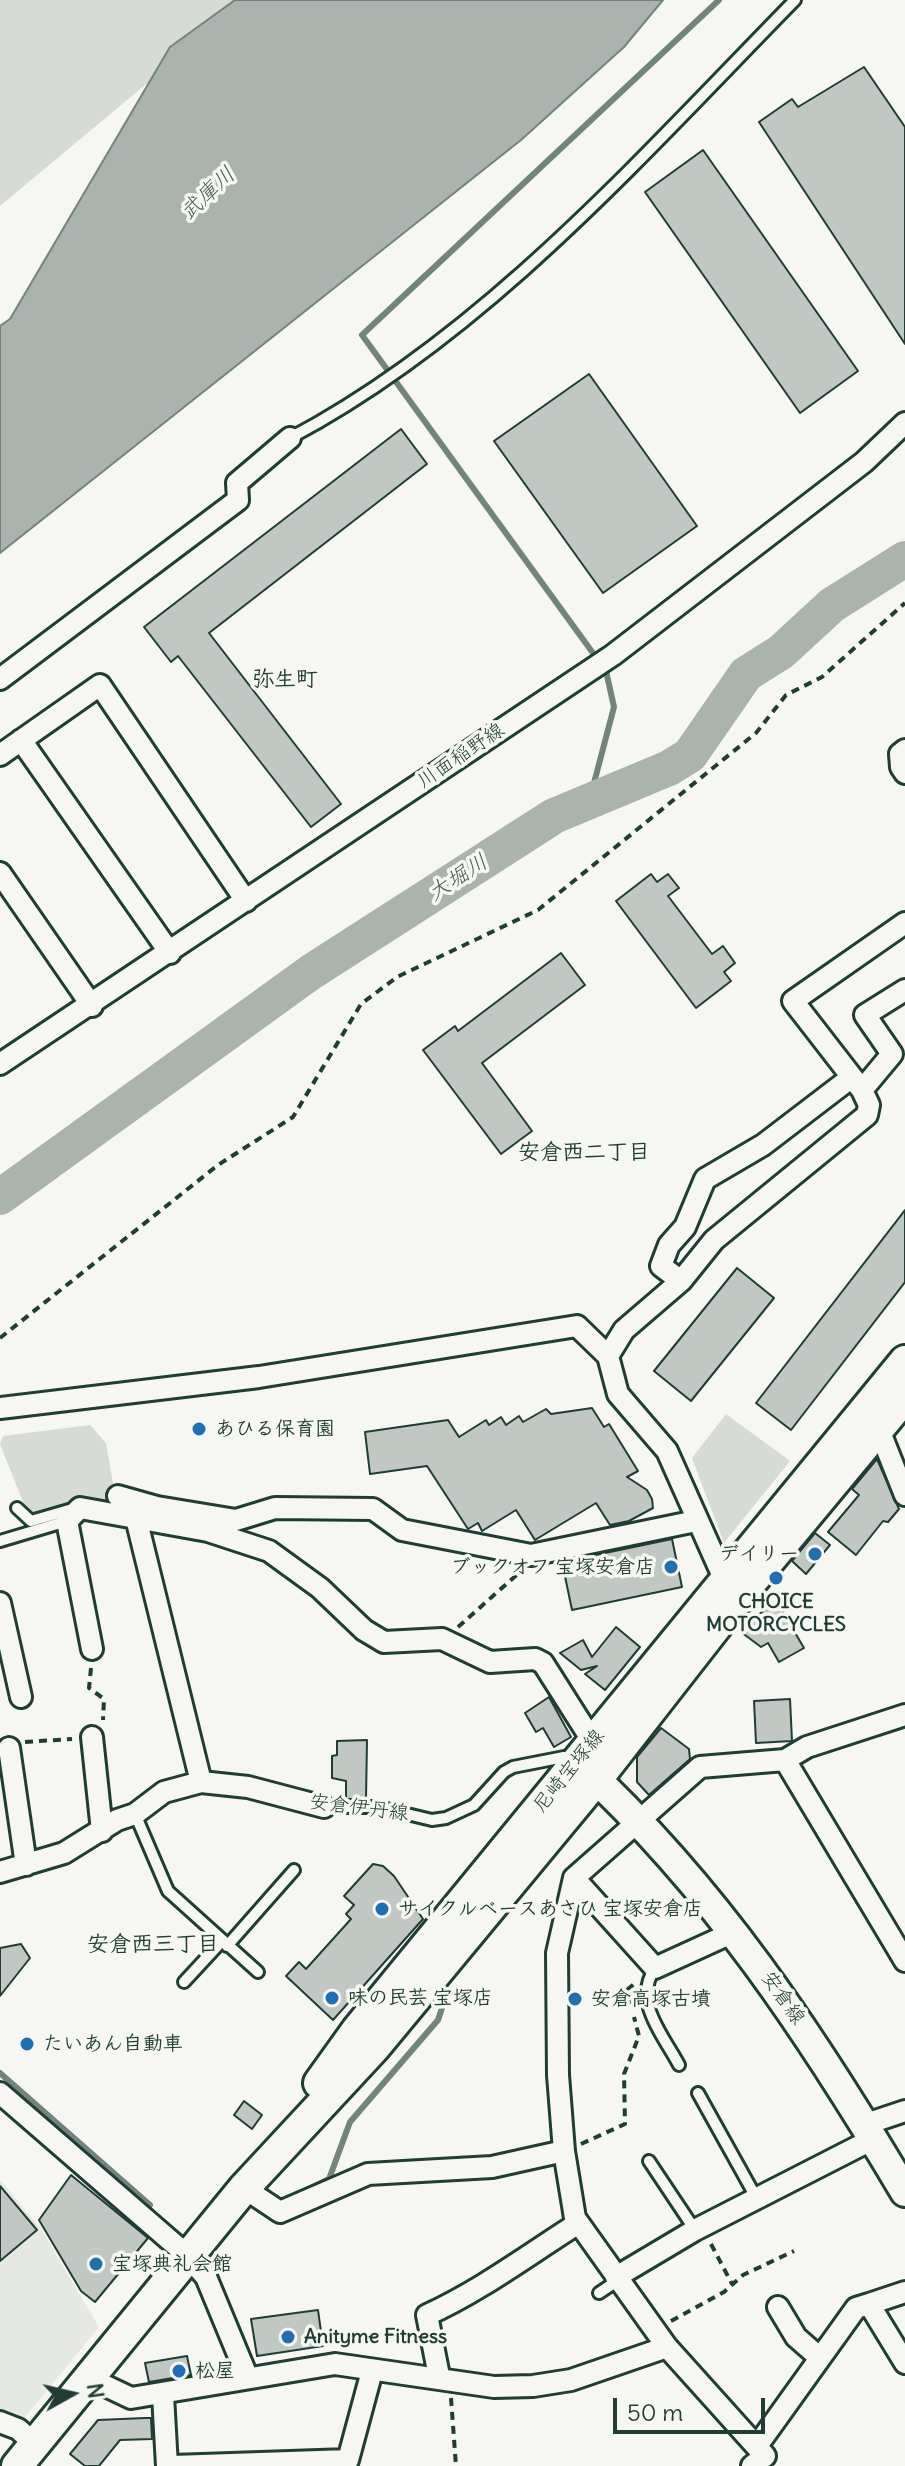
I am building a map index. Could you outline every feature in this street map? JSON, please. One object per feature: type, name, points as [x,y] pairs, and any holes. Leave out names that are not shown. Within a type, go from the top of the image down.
[{"type":"main road","name":"尼崎宝塚線","points":[[26,2455],[244,2188],[357,2030],[589,1761],[734,1586],[905,1361]]},
{"type":"main road","name":"尼崎宝塚線","points":[[734,1586],[905,1397]]},
{"type":"street","name":"川面稲野線","points":[[0,1064],[92,1006],[613,655],[864,462],[905,423]]},
{"type":"street","points":[[0,679],[238,500],[237,483],[290,438]]},
{"type":"street","points":[[0,755],[100,685],[246,901]]},
{"type":"street","points":[[21,740],[170,953]]},
{"type":"street","points":[[905,750],[900,754],[905,773]]},
{"type":"street","points":[[0,873],[92,1006]]},
{"type":"street","points":[[608,1356],[624,1330],[681,1281],[714,1240],[867,1115],[868,1099],[793,1001],[905,923]]},
{"type":"street","points":[[681,1281],[661,1266],[669,1245],[685,1227],[705,1179],[857,1084],[898,1050],[865,1015],[905,990]]},
{"type":"street","points":[[0,1408],[259,1377],[577,1326],[608,1356],[618,1394],[667,1451],[680,1473],[696,1521],[734,1586]]},
{"type":"street","points":[[878,1427],[905,1495]]},
{"type":"street","points":[[118,1496],[157,1507],[236,1520],[275,1508],[373,1509],[402,1530],[531,1555],[696,1521]]},
{"type":"street","points":[[92,1649],[67,1521],[80,1508],[208,1531],[269,1551],[320,1588],[364,1630],[384,1642],[442,1639],[490,1662],[535,1659],[543,1663],[589,1761],[638,1822]]},
{"type":"street","points":[[136,1518],[201,1782]]},
{"type":"street","points":[[0,1603],[21,1697]]},
{"type":"street","points":[[905,1715],[807,1747],[785,1760],[700,1767],[574,1878],[557,1953],[558,2075],[564,2151],[577,2224],[662,2340],[762,2458],[820,2358],[856,2308],[905,2292]]},
{"type":"street","points":[[92,1737],[102,1831]]},
{"type":"street","points":[[9,1748],[26,1865]]},
{"type":"street","points":[[785,1760],[896,1928],[905,1961]]},
{"type":"street","name":"安倉伊丹線","points":[[0,1872],[64,1853],[135,1814],[164,1792],[201,1782],[248,1787],[324,1807]]},
{"type":"street","name":"安倉線","points":[[638,1822],[736,1931],[811,2038],[905,2192]]},
{"type":"street","points":[[574,1878],[655,1968],[736,1931]]},
{"type":"street","points":[[0,2093],[188,2256],[206,2277],[247,2376]]},
{"type":"street","points":[[616,2277],[757,2199],[905,2111]]},
{"type":"street","points":[[244,2188],[280,2212],[368,2174],[492,2167],[564,2151]]},
{"type":"street","points":[[445,2378],[427,2315],[469,2296],[483,2283],[577,2224]]},
{"type":"street","points":[[869,2304],[905,2363]]},
{"type":"street","points":[[778,2307],[796,2337],[820,2358]]},
{"type":"street","points":[[89,2378],[123,2396],[163,2395],[247,2376],[335,2364],[494,2387],[558,2382],[662,2340]]},
{"type":"street","points":[[163,2395],[170,2466],[348,2460],[372,2371]]},
{"type":"street","points":[[0,2422],[18,2429],[26,2455]]},
{"type":"lane","points":[[290,438],[346,409],[399,371],[488,299],[614,184],[795,0]]},
{"type":"lane","points":[[0,1541],[67,1521],[69,1510],[31,1521],[17,1508]]},
{"type":"lane","name":"安倉伊丹線","points":[[324,1807],[378,1807],[432,1820],[446,1818],[474,1805],[504,1772],[513,1767],[564,1757],[589,1761]]},
{"type":"lane","points":[[135,1814],[168,1891],[258,1972]]},
{"type":"lane","points":[[184,1982],[294,1870]]},
{"type":"lane","points":[[655,1968],[647,1980],[647,2001],[657,2030],[679,2065]]},
{"type":"lane","points":[[698,2093],[757,2199]]},
{"type":"lane","points":[[649,2161],[699,2229]]},
{"type":"lane","points":[[599,2293],[617,2281],[616,2277]]},
{"type":"path","points":[[0,1338],[218,1165],[293,1117],[361,1004],[397,977],[538,910],[756,733],[786,695],[822,677],[905,603]]},
{"type":"path","points":[[453,1631],[530,1562],[531,1555]]},
{"type":"path","points":[[9,1748],[13,1742],[92,1737]]},
{"type":"path","points":[[564,2151],[625,2124],[624,2074],[639,2036],[628,1989],[655,1968]]},
{"type":"path","points":[[699,2229],[732,2284]]},
{"type":"path","points":[[662,2340],[677,2316],[743,2275],[794,2251]]},
{"type":"path","points":[[445,2378],[456,2466]]},
{"type":"shaded area","points":[[0,0],[247,0],[0,206]]},
{"type":"shaded area","points":[[726,1414],[790,1461],[724,1543],[692,1458]]},
{"type":"shaded area","points":[[90,1425],[106,1443],[116,1501],[112,1505],[54,1509],[36,1517],[27,1512],[0,1444],[3,1436]]},
{"type":"shaded area","points":[[0,2180],[41,2229],[99,2327],[21,2422],[0,2414]]},
{"type":"water","name":"武庫川","points":[[235,0],[663,0],[624,47],[521,140],[0,553],[0,326],[10,319],[170,47]]},
{"type":"building","points":[[864,67],[905,127],[905,344],[759,122],[792,99],[798,107]]},
{"type":"building","points":[[703,150],[858,371],[800,413],[645,192]]},
{"type":"building","points":[[589,374],[697,526],[603,593],[494,441]]},
{"type":"building","points":[[401,429],[427,464],[209,633],[341,804],[311,827],[178,656],[171,662],[144,627]]},
{"type":"building","points":[[651,874],[657,882],[668,874],[679,888],[668,896],[712,954],[723,946],[735,963],[724,972],[731,981],[696,1008],[616,901]]},
{"type":"building","points":[[561,953],[585,985],[482,1063],[532,1131],[501,1154],[423,1050],[455,1026],[458,1031]]},
{"type":"building","points":[[905,1210],[905,1282],[791,1430],[756,1403]]},
{"type":"building","points":[[737,1268],[774,1298],[691,1401],[654,1371]]},
{"type":"building","points":[[592,1408],[604,1427],[609,1424],[638,1471],[627,1477],[647,1490],[652,1499],[653,1508],[629,1521],[610,1525],[596,1503],[535,1540],[516,1510],[482,1531],[478,1523],[468,1529],[427,1466],[370,1474],[365,1432],[448,1420],[459,1437],[486,1420],[489,1425],[501,1417],[506,1425],[519,1416],[523,1422],[546,1409],[551,1414]]},
{"type":"building","points":[[877,1459],[899,1509],[888,1522],[883,1521],[856,1555],[828,1532],[859,1495],[852,1489]]},
{"type":"building","points":[[815,1533],[830,1545],[806,1574],[792,1561]]},
{"type":"building","points":[[672,1539],[682,1587],[572,1610],[562,1562]]},
{"type":"building","points":[[777,1602],[804,1648],[779,1662],[768,1643],[761,1647],[737,1629]]},
{"type":"building","points":[[616,1627],[640,1647],[605,1690],[585,1674],[597,1666],[581,1670],[560,1653],[583,1640],[592,1657]]},
{"type":"building","points":[[549,1697],[571,1737],[554,1747],[543,1728],[536,1732],[525,1713]]},
{"type":"building","points":[[790,1699],[792,1741],[756,1743],[754,1701]]},
{"type":"building","points":[[661,1728],[689,1749],[690,1759],[649,1795],[637,1782],[637,1757]]},
{"type":"building","points":[[367,1740],[366,1799],[346,1799],[346,1781],[332,1778],[332,1756],[337,1755],[337,1741]]},
{"type":"building","points":[[373,1864],[383,1866],[394,1876],[423,1919],[333,2020],[286,1976],[299,1962],[306,1969],[351,1919],[346,1914],[354,1905],[344,1896]]},
{"type":"building","points":[[21,1944],[30,1958],[0,1996],[0,1948]]},
{"type":"building","points":[[244,2101],[262,2115],[252,2129],[234,2115]]},
{"type":"building","name":"宝塚典礼会館","points":[[71,2175],[148,2238],[95,2302],[81,2291],[39,2220]]},
{"type":"building","points":[[0,2186],[37,2230],[0,2261]]},
{"type":"building","name":"Anityme Fitness","points":[[318,2310],[323,2346],[257,2356],[251,2319]]},
{"type":"building","points":[[187,2356],[191,2375],[149,2382],[145,2363]]},
{"type":"building","points":[[151,2418],[152,2439],[120,2440],[99,2466],[85,2466],[70,2454],[98,2420]]},
{"type":"waterway","points":[[589,802],[614,707],[606,671],[362,335],[719,0]]},
{"type":"waterway","name":"大堀川","points":[[0,1197],[311,972],[554,816],[669,768],[690,755],[746,674],[781,652],[832,605],[905,559]]},
{"type":"waterway","points":[[311,2188],[329,2179],[350,2122],[438,2020],[447,1993]]},
{"type":"waterway","points":[[0,2073],[150,2205]]},
{"type":"place","name":"あひる保育園","points":[[199,1429]]},
{"type":"place","name":"デイリー","points":[[815,1554]]},
{"type":"place","name":"ブックオフ 宝塚安倉店","points":[[671,1567]]},
{"type":"place","name":"CHOICE MOTORCYCLES","points":[[776,1578]]},
{"type":"place","name":"サイクルベースあさひ 宝塚安倉店","points":[[382,1909]]},
{"type":"place","name":"味の民芸 宝塚店","points":[[332,1998]]},
{"type":"place","name":"安倉高塚古墳","points":[[575,1999]]},
{"type":"place","name":"たいあん自動車","points":[[27,2044]]},
{"type":"place","name":"宝塚典礼会館","points":[[96,2264]]},
{"type":"place","name":"Anityme Fitness","points":[[288,2337]]},
{"type":"place","name":"松屋","points":[[179,2371]]},
{"type":"district","name":"弥生町","points":[[285,680]]},
{"type":"district","name":"安倉西二丁目","points":[[584,1153]]},
{"type":"district","name":"安倉西三丁目","points":[[153,1945]]}]
